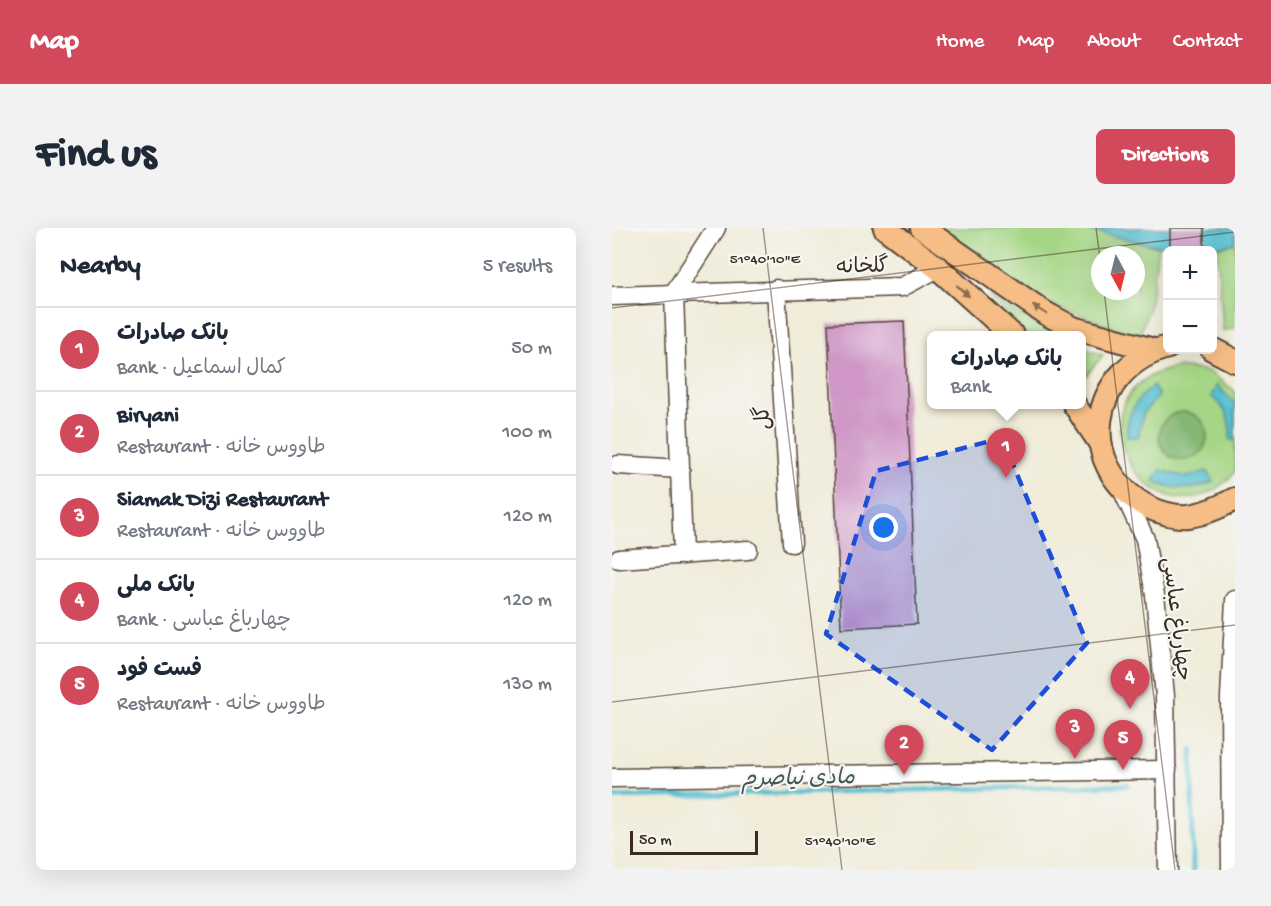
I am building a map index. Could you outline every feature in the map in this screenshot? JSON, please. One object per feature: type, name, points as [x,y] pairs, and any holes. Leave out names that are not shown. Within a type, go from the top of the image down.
[{"type":"main road","points":[[885,228],[938,268],[1007,331]]},
{"type":"main road","points":[[922,228],[1045,313],[1073,328],[1086,331]]},
{"type":"main road","points":[[1086,331],[1161,349]]},
{"type":"main road","points":[[1100,444],[1100,415],[1111,387],[1129,365],[1161,349]]},
{"type":"main road","points":[[1077,409],[1100,444],[1107,467],[1121,487],[1151,509],[1185,516],[1207,512],[1235,499]]},
{"type":"street","points":[[682,555],[674,293],[716,228]]},
{"type":"street","name":"گلخانه","points":[[612,296],[776,289],[902,287],[938,268]]},
{"type":"street","name":"گل","points":[[776,289],[792,543]]},
{"type":"street","points":[[618,465],[680,469]]},
{"type":"street","name":"چهارباغ عباسی","points":[[1121,487],[1144,539],[1155,595],[1165,696],[1168,870]]},
{"type":"street","points":[[619,559],[748,550]]},
{"type":"street","points":[[1232,870],[1230,698],[1235,600]]},
{"type":"street","points":[[612,778],[1167,770]]},
{"type":"highlighted area","points":[[1002,438],[1087,643],[992,750],[826,634],[876,471]]},
{"type":"green space","points":[[938,228],[1082,228],[1158,247],[1151,301],[1139,337],[1040,300]]},
{"type":"green space","points":[[1235,243],[1235,328],[1223,331],[1217,248]]},
{"type":"green space","points":[[988,296],[1048,331],[1024,331]]},
{"type":"green space","points":[[1086,350],[1103,355],[1086,376]]},
{"type":"green space","points":[[1179,367],[1208,371],[1235,391],[1235,472],[1204,495],[1174,497],[1148,485],[1129,462],[1120,434],[1123,406],[1142,382]]},
{"type":"green space","points":[[1183,412],[1200,419],[1207,436],[1200,453],[1183,460],[1166,453],[1159,436],[1166,419]]},
{"type":"water","points":[[1082,228],[1235,228],[1235,243],[1217,247],[1163,247]]},
{"type":"water","points":[[1217,385],[1235,404],[1235,439],[1230,440],[1230,426],[1226,415],[1211,396]]},
{"type":"water","points":[[1153,386],[1159,396],[1144,412],[1138,437],[1127,437],[1128,421],[1133,408]]},
{"type":"water","points":[[1160,470],[1187,477],[1207,471],[1213,482],[1191,488],[1169,487],[1154,481]]},
{"type":"building","points":[[1170,228],[1204,228],[1204,246],[1170,246]]},
{"type":"building","points":[[904,321],[917,624],[841,628],[828,324]]},
{"type":"waterway","points":[[1192,750],[1193,870]]},
{"type":"waterway","name":"مادی نیاصرم","points":[[612,797],[1128,785]]},
{"type":"place","name":"بانک صادرات","points":[[1006,478]]},
{"type":"place","name":"بانک ملی","points":[[1130,709]]},
{"type":"place","name":"Siamak Dizi Restaurant","points":[[1075,759]]},
{"type":"place","name":"فست فود","points":[[1123,770]]},
{"type":"place","name":"Biryani","points":[[904,775]]}]
